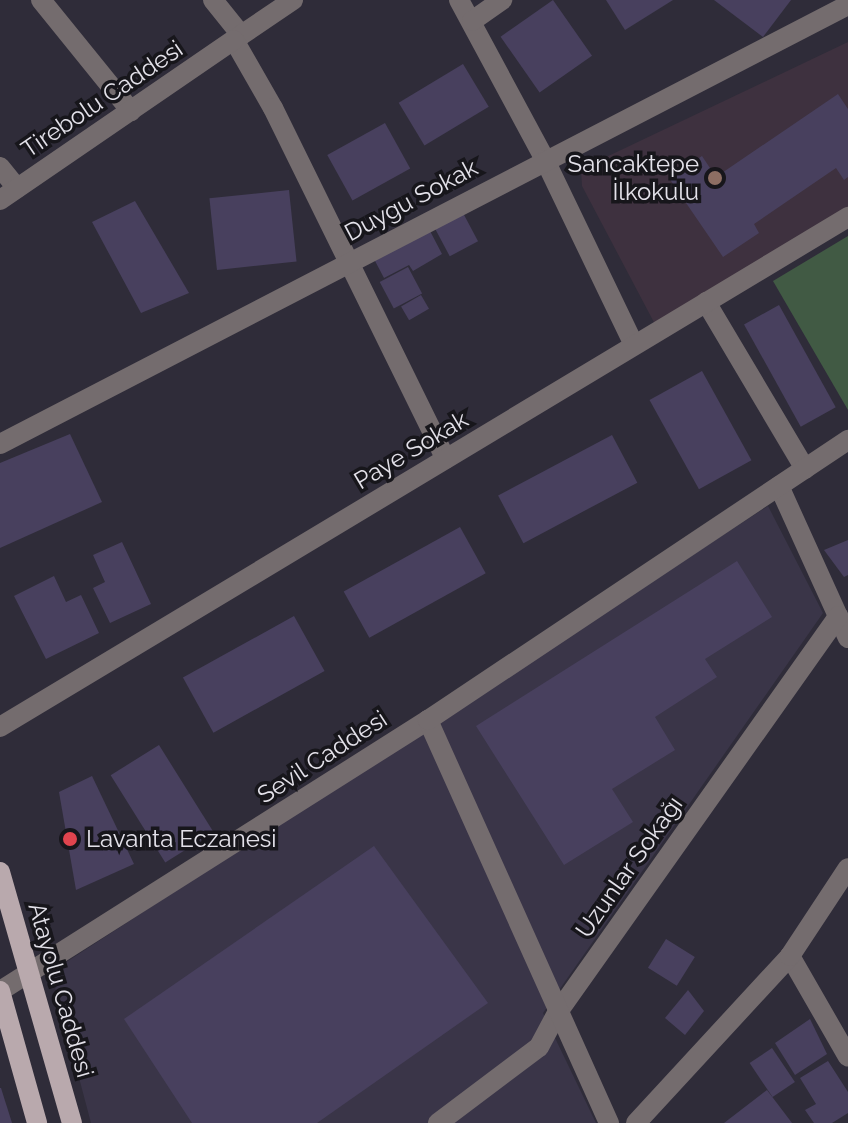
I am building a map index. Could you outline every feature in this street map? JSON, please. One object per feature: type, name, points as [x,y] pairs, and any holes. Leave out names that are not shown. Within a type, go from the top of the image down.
[{"type":"main road","name":"Atayolu Caddesi","points":[[0,872],[72,1123]]},
{"type":"main road","points":[[0,991],[37,1123]]},
{"type":"street","points":[[41,0],[131,111]]},
{"type":"street","points":[[213,0],[238,38],[446,459]]},
{"type":"street","name":"Tirebolu Caddesi","points":[[8,194],[293,0]]},
{"type":"street","points":[[459,0],[545,160],[634,345]]},
{"type":"street","points":[[472,21],[502,0]]},
{"type":"street","name":"Duygu Sokak","points":[[0,444],[848,5]]},
{"type":"street","points":[[0,167],[8,194]]},
{"type":"street","name":"Paye Sokak","points":[[0,727],[848,217]]},
{"type":"street","points":[[706,302],[805,469]]},
{"type":"street","name":"Sevil Caddesi","points":[[0,991],[428,720],[848,440]]},
{"type":"street","points":[[779,486],[848,638]]},
{"type":"street","name":"Uzunlar Sokağı","points":[[438,1123],[539,1047],[558,1012],[838,616]]},
{"type":"street","points":[[428,720],[609,1123]]},
{"type":"street","points":[[636,1123],[790,956],[848,868]]},
{"type":"street","points":[[790,956],[848,1057]]},
{"type":"shaded area","name":"Sancaktepe İlkokulu","points":[[848,42],[848,208],[657,328],[582,186],[581,169]]},
{"type":"shaded area","points":[[768,506],[823,613],[543,1013],[596,1123],[91,1123],[51,972]]},
{"type":"green space","points":[[848,236],[848,410],[773,281]]},
{"type":"building","points":[[553,0],[592,56],[540,92],[501,37]]},
{"type":"building","points":[[606,0],[673,0],[625,30]]},
{"type":"building","points":[[714,0],[791,0],[763,37]]},
{"type":"building","points":[[463,64],[489,107],[424,145],[399,103]]},
{"type":"building","points":[[838,94],[848,109],[848,177],[844,180],[836,168],[754,224],[759,233],[723,257],[669,178],[702,156],[716,177]]},
{"type":"building","points":[[385,123],[410,168],[352,200],[327,155]]},
{"type":"building","points":[[289,190],[297,262],[217,270],[209,198]]},
{"type":"building","points":[[135,201],[189,293],[141,313],[92,222]]},
{"type":"building","points":[[463,213],[478,241],[450,256],[435,228]]},
{"type":"building","points":[[429,229],[442,254],[413,271],[409,265],[384,278],[374,259]]},
{"type":"building","points":[[408,267],[422,293],[394,309],[380,282]]},
{"type":"building","points":[[421,295],[429,309],[409,320],[401,306]]},
{"type":"building","points":[[779,305],[836,407],[801,427],[744,324]]},
{"type":"building","points":[[702,371],[751,460],[699,489],[650,400]]},
{"type":"building","points":[[70,434],[102,502],[0,548],[0,463]]},
{"type":"building","points":[[612,435],[637,483],[523,543],[498,496]]},
{"type":"building","points":[[460,527],[486,573],[369,638],[344,591]]},
{"type":"building","points":[[848,540],[848,575],[844,577],[824,550]]},
{"type":"building","points":[[122,542],[151,604],[110,623],[93,588],[105,582],[93,555]]},
{"type":"building","points":[[737,561],[772,617],[705,659],[717,677],[655,717],[675,750],[612,789],[633,822],[564,865],[476,726]]},
{"type":"building","points":[[54,576],[66,602],[81,595],[99,633],[46,659],[14,596]]},
{"type":"building","points":[[294,616],[325,671],[213,733],[183,678]]},
{"type":"building","points":[[159,745],[214,832],[165,863],[111,775]]},
{"type":"building","points":[[92,776],[134,864],[76,890],[59,792]]},
{"type":"building","points":[[374,846],[488,1003],[317,1123],[192,1123],[124,1019]]},
{"type":"building","points":[[666,939],[695,957],[677,986],[648,968]]},
{"type":"building","points":[[688,990],[704,1011],[685,1035],[665,1018]]},
{"type":"building","points":[[810,1019],[827,1054],[795,1075],[775,1043]]},
{"type":"building","points":[[772,1048],[795,1082],[773,1097],[750,1063]]},
{"type":"building","points":[[828,1061],[848,1092],[848,1113],[832,1123],[814,1123],[805,1110],[816,1104],[800,1078]]},
{"type":"building","points":[[1,1088],[12,1123],[0,1123]]},
{"type":"building","points":[[767,1090],[792,1123],[724,1123]]},
{"type":"place","name":"Sancaktepe İlkokulu","points":[[715,178]]},
{"type":"place","name":"Lavanta Eczanesi","points":[[70,839]]}]
